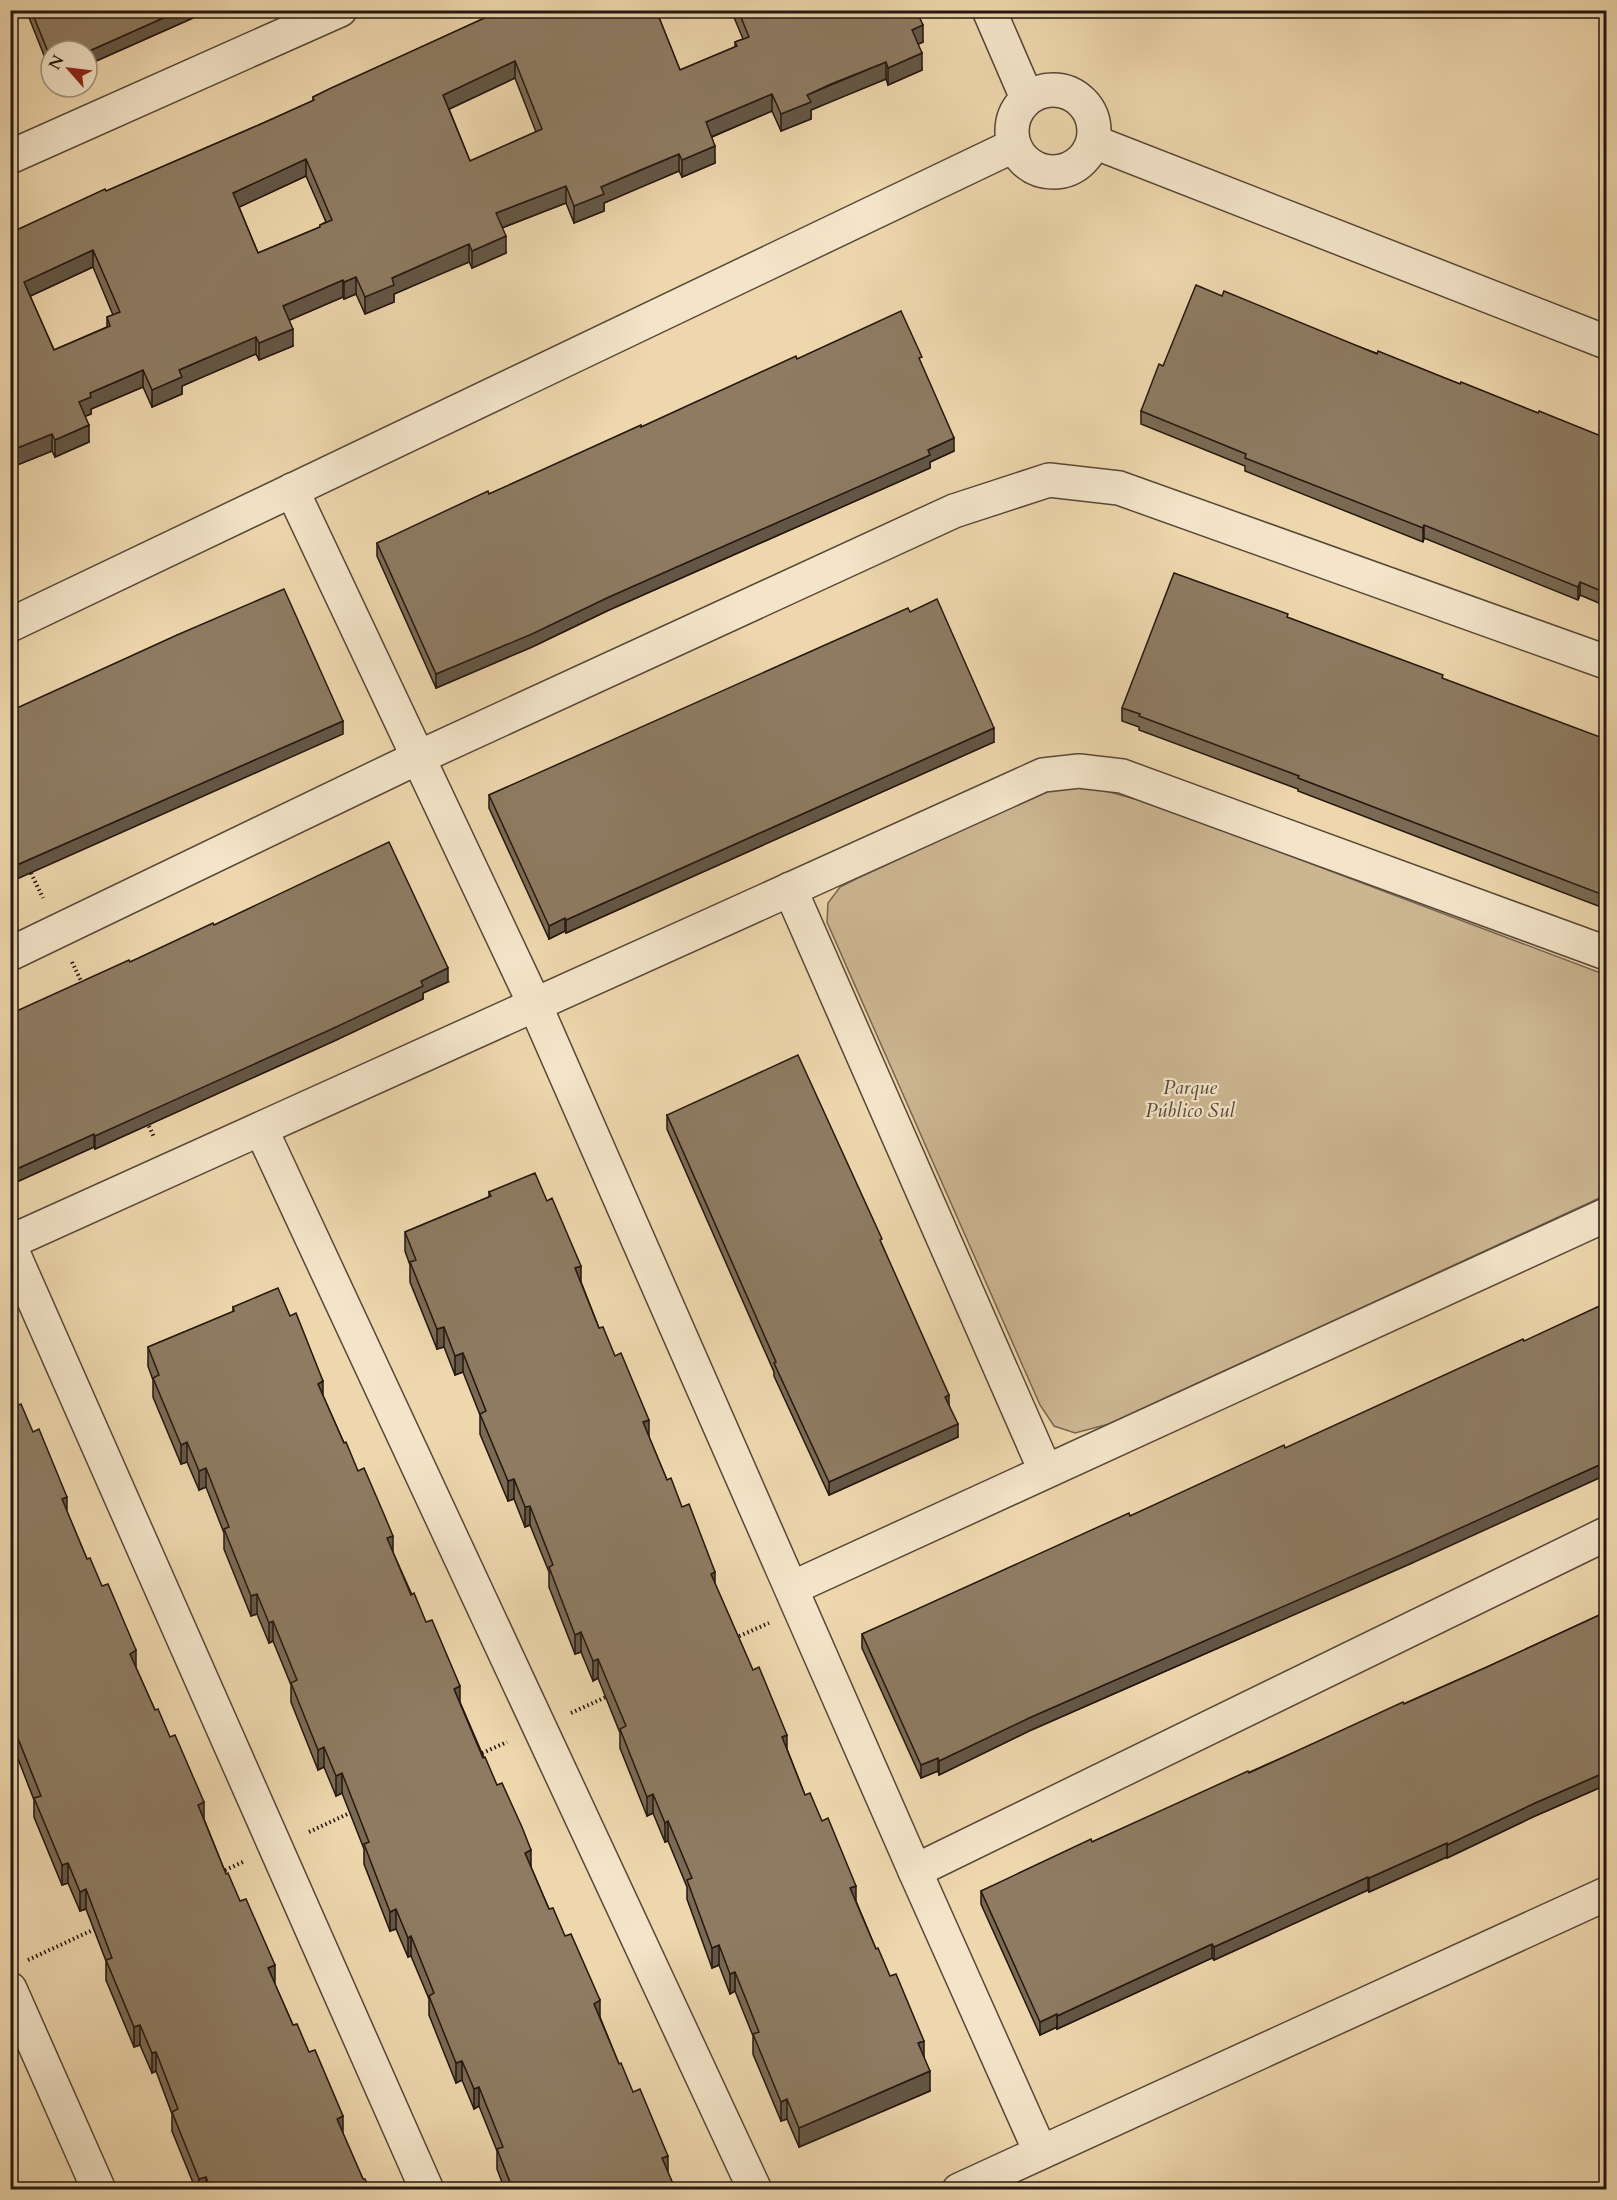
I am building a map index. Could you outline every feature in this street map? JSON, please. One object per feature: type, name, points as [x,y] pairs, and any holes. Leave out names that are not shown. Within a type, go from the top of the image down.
[{"type":"street","points":[[13,150],[340,10]]},
{"type":"street","points":[[989,10],[1027,98]]},
{"type":"street","points":[[1051,88],[1076,95],[1093,116],[1094,142],[1080,164],[1055,174],[1030,166],[1013,146],[1012,120],[1027,98],[1051,88]]},
{"type":"street","points":[[1094,142],[1606,342]]},
{"type":"street","points":[[10,625],[1013,146]]},
{"type":"street","points":[[10,954],[417,758],[954,511],[1049,480],[1119,489],[1606,662]]},
{"type":"street","points":[[292,490],[535,1005],[1040,2151]]},
{"type":"street","points":[[427,2190],[10,1244],[1043,775],[1079,771],[1122,776],[1606,953]]},
{"type":"street","points":[[790,889],[1045,1470]]},
{"type":"street","points":[[261,1129],[756,2190]]},
{"type":"street","points":[[796,1598],[1045,1470],[1606,1215]]},
{"type":"street","points":[[915,1871],[1606,1534]]},
{"type":"street","points":[[959,2190],[1606,1894]]},
{"type":"street","points":[[16,1976],[99,2190]]},
{"type":"path","points":[[25,860],[84,986]]},
{"type":"path","points":[[144,1116],[170,1170]]},
{"type":"path","points":[[725,1643],[796,1598]]},
{"type":"path","points":[[476,1756],[616,1692]]},
{"type":"path","points":[[212,1876],[360,1809]]},
{"type":"path","points":[[16,1976],[106,1924]]},
{"type":"green space","name":"Parque Público Sul","points":[[1087,786],[1150,803],[1606,975],[1606,1195],[1109,1424],[1075,1433],[1054,1426],[1040,1405],[827,922],[828,903],[840,887],[1049,790]]},
{"type":"building","points":[[31,10],[181,10],[99,47],[99,39],[43,39]]},
{"type":"building","points":[[502,10],[656,10],[680,70],[737,46],[735,42],[749,37],[738,10],[916,10],[923,25],[912,30],[922,53],[888,68],[886,62],[831,84],[807,95],[811,102],[781,114],[772,94],[706,122],[715,146],[682,160],[679,154],[638,171],[601,187],[604,194],[574,206],[566,186],[496,213],[506,236],[472,251],[469,244],[392,278],[394,285],[365,297],[356,277],[344,282],[343,280],[283,306],[293,329],[259,343],[256,337],[202,360],[179,370],[182,377],[152,390],[143,370],[90,393],[91,397],[79,402],[89,425],[55,440],[52,434],[10,451],[10,233],[105,189],[106,191],[261,124],[314,100],[313,97]],"holes":[[[515,61],[542,129],[470,161],[443,95]],[[306,159],[332,220],[258,253],[233,193]],[[93,250],[120,312],[107,317],[110,326],[54,350],[24,282]]]},
{"type":"building","points":[[1196,285],[1222,296],[1224,291],[1377,354],[1378,351],[1606,438],[1606,593],[1580,582],[1578,587],[1424,525],[1423,528],[1245,458],[1246,454],[1141,411],[1159,364],[1163,366]]},
{"type":"building","points":[[901,311],[954,438],[928,450],[930,455],[609,597],[532,634],[436,674],[377,543],[488,491],[489,494]]},
{"type":"building","points":[[1174,573],[1288,614],[1287,617],[1600,737],[1599,741],[1606,744],[1606,896],[1122,708]]},
{"type":"building","points":[[284,589],[343,721],[10,868],[10,708],[16,706],[17,708]]},
{"type":"building","points":[[937,599],[994,728],[549,926],[489,795],[908,608],[910,612]]},
{"type":"building","points":[[389,842],[448,968],[421,981],[423,986],[334,1028],[10,1172],[10,1014],[213,923],[214,925]]},
{"type":"building","points":[[798,1055],[882,1239],[880,1240],[949,1395],[945,1397],[958,1424],[829,1482],[774,1363],[776,1362],[667,1115]]},
{"type":"building","points":[[535,1173],[547,1201],[552,1198],[581,1266],[575,1268],[599,1328],[603,1327],[615,1356],[621,1353],[649,1420],[643,1422],[667,1480],[671,1478],[682,1507],[689,1504],[715,1572],[711,1574],[753,1670],[759,1667],[787,1735],[782,1737],[805,1795],[810,1793],[822,1821],[828,1818],[856,1886],[850,1888],[876,1949],[878,1948],[890,1976],[896,1974],[924,2041],[918,2043],[930,2071],[799,2128],[787,2099],[781,2102],[753,2034],[759,2032],[735,1972],[730,1974],[719,1945],[712,1948],[687,1880],[692,1878],[668,1821],[665,1823],[653,1794],[647,1797],[620,1729],[626,1726],[598,1659],[593,1661],[581,1632],[575,1635],[549,1567],[553,1565],[530,1506],[525,1507],[514,1479],[508,1481],[480,1414],[486,1411],[463,1353],[455,1356],[444,1327],[437,1329],[410,1262],[416,1260],[405,1232],[491,1196],[489,1192]]},
{"type":"building","points":[[278,1288],[290,1316],[296,1313],[323,1381],[318,1384],[344,1443],[346,1442],[358,1471],[364,1468],[393,1536],[387,1538],[411,1595],[414,1593],[426,1622],[432,1620],[460,1686],[454,1689],[483,1758],[485,1757],[497,1785],[502,1783],[522,1827],[531,1850],[525,1853],[549,1909],[553,1908],[565,1936],[571,1934],[600,2000],[594,2004],[619,2064],[621,2063],[633,2092],[640,2089],[668,2156],[662,2158],[674,2186],[667,2190],[513,2190],[497,2149],[503,2147],[479,2087],[474,2089],[462,2061],[456,2063],[429,1996],[434,1993],[411,1936],[408,1938],[396,1909],[390,1912],[364,1844],[369,1842],[342,1773],[336,1776],[324,1747],[318,1750],[291,1683],[297,1680],[273,1621],[269,1623],[257,1594],[251,1596],[224,1529],[229,1527],[206,1468],[199,1471],[187,1442],[181,1445],[153,1378],[159,1375],[148,1347],[234,1311],[233,1307]]},
{"type":"building","points":[[1606,1303],[1606,1462],[1029,1718],[939,1761],[938,1758],[921,1765],[862,1634],[1129,1513],[1130,1516],[1284,1445],[1285,1448]]},
{"type":"building","points":[[21,1404],[33,1432],[39,1429],[67,1497],[62,1499],[87,1559],[90,1558],[102,1586],[108,1584],[136,1650],[130,1654],[155,1710],[158,1709],[170,1737],[175,1735],[204,1802],[198,1805],[226,1874],[228,1873],[240,1901],[246,1899],[275,1965],[268,1968],[293,2025],[297,2024],[309,2052],[315,2050],[343,2116],[337,2119],[370,2190],[211,2190],[206,2177],[199,2179],[172,2112],[178,2109],[156,2052],[152,2053],[140,2025],[134,2027],[106,1960],[112,1958],[86,1889],[80,1892],[68,1863],[62,1865],[34,1798],[41,1796],[17,1736],[12,1738],[10,1735],[10,1408]]},
{"type":"building","points":[[1606,1612],[1606,1772],[1447,1845],[1447,1843],[1368,1877],[1214,1947],[1212,1944],[1040,2022],[981,1891],[1091,1839],[1092,1842],[1248,1771],[1249,1773]]}]
